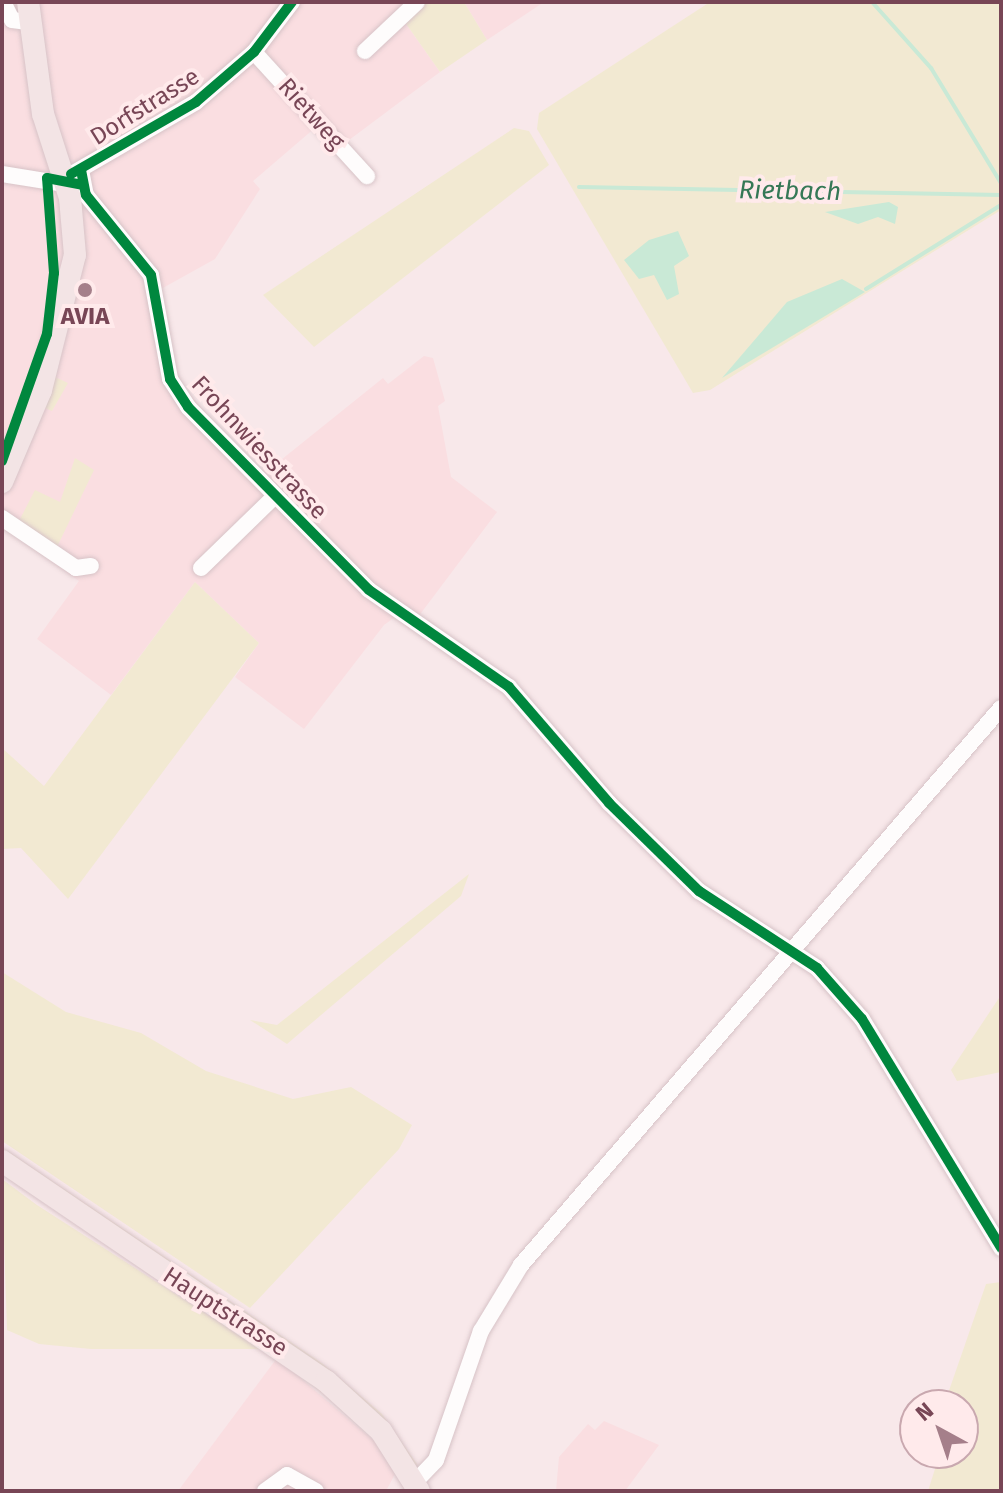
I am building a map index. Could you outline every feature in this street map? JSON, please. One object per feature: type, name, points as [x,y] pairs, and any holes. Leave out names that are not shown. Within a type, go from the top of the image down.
[{"type":"main road","points":[[2,482],[41,390],[75,255],[70,198],[74,178],[28,12]]},
{"type":"main road","name":"Hauptstrasse","points":[[2,1161],[326,1381],[381,1431],[417,1486]]},
{"type":"street","points":[[3,2],[12,20],[28,12]]},
{"type":"street","points":[[365,51],[417,2]]},
{"type":"street","name":"Dorfstrasse","points":[[74,178],[188,108],[254,52],[286,4]]},
{"type":"street","name":"Rietweg","points":[[254,52],[367,176]]},
{"type":"street","points":[[2,174],[74,178]]},
{"type":"street","name":"Frohnwiesstrasse","points":[[74,178],[151,275],[174,388],[274,497],[413,624],[509,687],[609,803],[699,891],[794,950],[862,1019],[1001,1248]]},
{"type":"street","points":[[201,568],[274,497]]},
{"type":"street","points":[[2,518],[76,568],[91,566]]},
{"type":"street","points":[[417,1486],[436,1460],[481,1331],[508,1282],[1001,708]]},
{"type":"street","points":[[265,1491],[287,1475],[316,1491]]},
{"type":"shaded area","points":[[2,2],[425,2],[404,21],[440,72],[337,149],[316,127],[253,181],[260,189],[215,259],[161,289],[176,379],[256,469],[271,468],[383,378],[388,384],[424,356],[433,358],[445,401],[438,406],[451,477],[497,512],[409,629],[395,617],[384,625],[304,729],[235,677],[259,643],[195,582],[111,695],[37,639],[79,581],[2,527]]},
{"type":"shaded area","points":[[425,2],[464,2],[487,40],[440,72],[404,21]]},
{"type":"shaded area","points":[[464,2],[544,2],[487,40]]},
{"type":"shaded area","points":[[710,2],[1001,2],[1001,210],[710,390],[693,393],[537,129],[539,113]]},
{"type":"shaded area","points":[[514,128],[529,131],[549,165],[314,347],[263,295]]},
{"type":"shaded area","points":[[889,202],[898,207],[895,224],[878,217],[858,224],[825,212]]},
{"type":"shaded area","points":[[678,231],[689,256],[674,266],[679,294],[667,300],[654,275],[639,279],[624,260],[649,240]]},
{"type":"shaded area","points":[[842,279],[865,292],[722,378],[787,302]]},
{"type":"shaded area","points":[[60,354],[55,377],[68,383],[52,411],[45,408]]},
{"type":"shaded area","points":[[75,458],[94,470],[57,547],[19,521],[35,490],[60,502]]},
{"type":"shaded area","points":[[195,582],[259,643],[68,899],[21,848],[2,849],[2,748],[44,786]]},
{"type":"shaded area","points":[[469,874],[461,896],[287,1044],[250,1020],[277,1025]]},
{"type":"shaded area","points":[[2,972],[66,1012],[141,1033],[206,1071],[293,1099],[351,1087],[412,1125],[399,1149],[250,1308],[2,1141]]},
{"type":"shaded area","points":[[1001,995],[1001,1072],[957,1081],[951,1070]]},
{"type":"shaded area","points":[[2,1147],[323,1364],[382,1414],[419,1467]]},
{"type":"shaded area","points":[[2,1179],[37,1205],[261,1349],[91,1349],[39,1344],[7,1330]]},
{"type":"shaded area","points":[[1001,1282],[1001,1491],[928,1491],[935,1469],[979,1469],[979,1389],[950,1389],[986,1284]]},
{"type":"shaded area","points":[[277,1358],[373,1440],[396,1472],[386,1491],[178,1491]]},
{"type":"shaded area","points":[[604,1421],[659,1445],[625,1491],[556,1491],[559,1457],[588,1424],[595,1430]]},
{"type":"waterway","points":[[872,2],[931,68],[1001,183]]},
{"type":"waterway","name":"Rietbach","points":[[579,187],[1001,195]]},
{"type":"waterway","points":[[866,289],[1001,205]]},
{"type":"cycle path","points":[[71,174],[196,102],[254,52],[292,2]]},
{"type":"cycle path","points":[[81,170],[86,195],[151,275],[170,379],[188,407],[369,590],[509,687],[609,803],[699,891],[817,968],[862,1019],[1001,1248]]},
{"type":"cycle path","points":[[2,461],[47,334],[54,273],[47,178],[82,185]]},
{"type":"place","name":"AVIA","points":[[85,290]]}]
